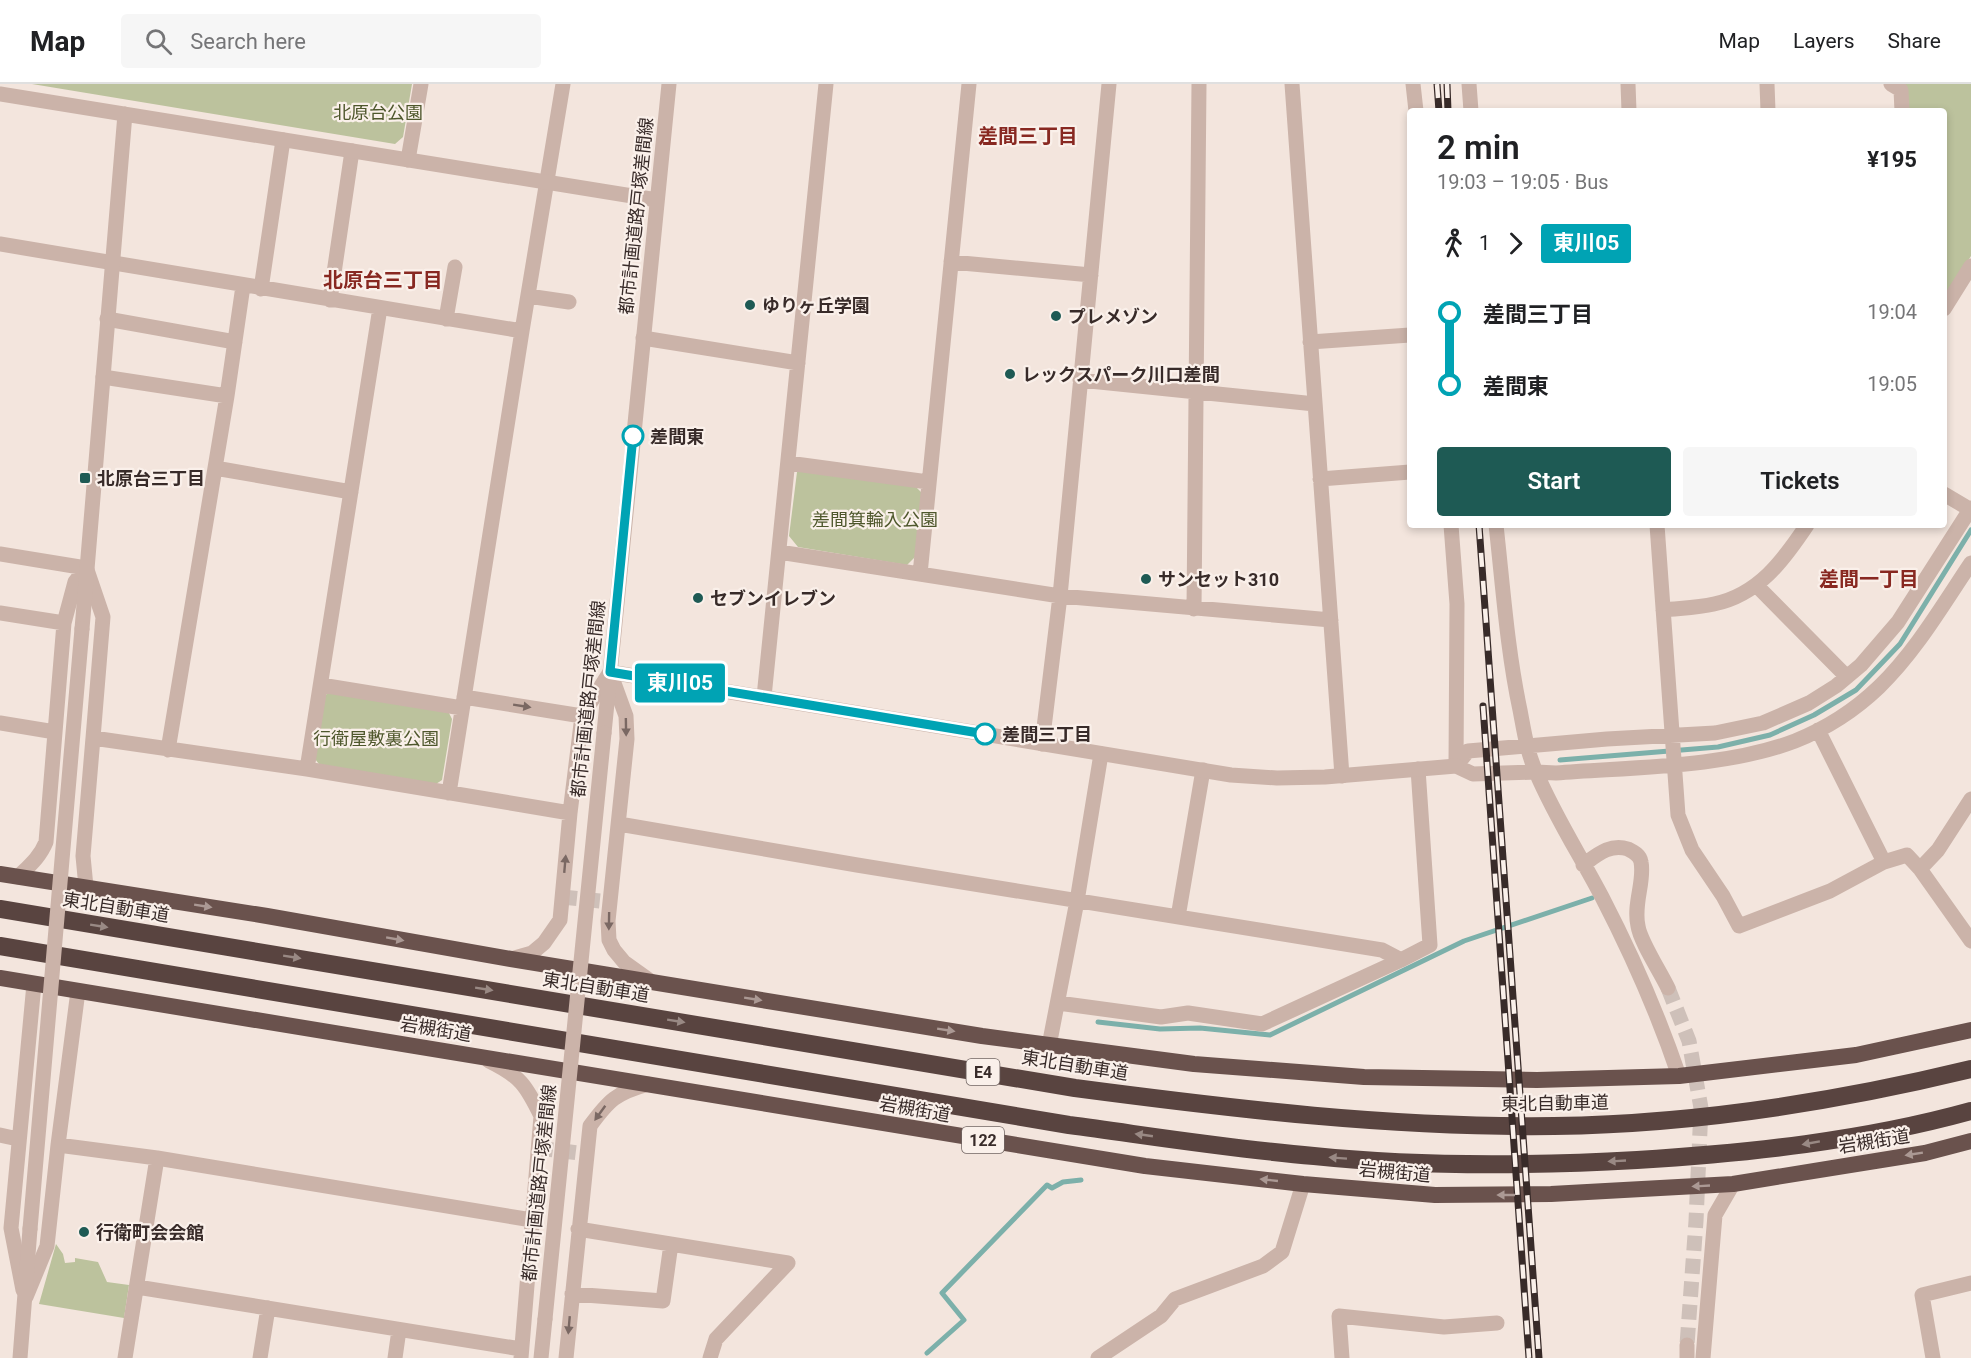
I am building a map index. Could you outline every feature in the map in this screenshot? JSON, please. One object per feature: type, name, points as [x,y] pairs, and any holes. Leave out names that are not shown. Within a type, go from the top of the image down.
[{"type":"highway","points":[[0,874],[1049,1046],[1194,1064],[1364,1077],[1537,1080],[1679,1076],[1856,1055],[1971,1030]]},
{"type":"highway","name":"東北自動車道","points":[[0,909],[1075,1088],[1212,1106],[1312,1116],[1413,1124],[1488,1126],[1556,1126],[1653,1121],[1757,1111],[1913,1083],[1971,1069]]},
{"type":"highway","name":"E4","points":[[0,946],[1058,1123],[1209,1145],[1315,1156],[1482,1165],[1569,1164],[1688,1157],[1795,1146],[1886,1130],[1971,1111]]},
{"type":"highway","name":"岩槻街道","points":[[0,978],[1145,1166],[1303,1184],[1435,1195],[1551,1194],[1733,1184],[1925,1153],[1971,1141]]},
{"type":"street","points":[[408,160],[421,84]]},
{"type":"street","points":[[449,793],[563,84]]},
{"type":"street","name":"都市計画道路戸塚差間線","points":[[541,1356],[669,84]]},
{"type":"street","points":[[764,697],[826,84]]},
{"type":"street","points":[[920,574],[969,84]]},
{"type":"street","points":[[1042,744],[1060,596],[1108,84]]},
{"type":"street","points":[[1194,609],[1199,84]]},
{"type":"street","points":[[1292,84],[1342,776]]},
{"type":"street","points":[[1413,84],[1416,108]]},
{"type":"street","points":[[1470,84],[1471,108]]},
{"type":"street","points":[[1628,84],[1629,108]]},
{"type":"street","points":[[1767,84],[1768,108]]},
{"type":"street","points":[[1891,84],[1901,90],[1902,108]]},
{"type":"street","points":[[0,94],[657,201]]},
{"type":"street","points":[[20,1358],[125,114]]},
{"type":"street","points":[[261,289],[283,140]]},
{"type":"street","points":[[330,300],[352,151]]},
{"type":"street","points":[[0,245],[522,331]]},
{"type":"street","points":[[951,262],[1091,275]]},
{"type":"street","points":[[446,319],[455,267]]},
{"type":"street","points":[[1947,305],[1970,271]]},
{"type":"street","points":[[168,750],[243,286]]},
{"type":"street","points":[[528,296],[569,302]]},
{"type":"street","points":[[307,770],[380,308]]},
{"type":"street","points":[[107,319],[235,342]]},
{"type":"street","points":[[1310,342],[1407,334]]},
{"type":"street","points":[[643,338],[798,363]]},
{"type":"street","points":[[103,377],[227,396]]},
{"type":"street","points":[[1080,380],[1315,404]]},
{"type":"street","points":[[788,463],[928,482]]},
{"type":"street","points":[[215,468],[351,492]]},
{"type":"street","points":[[1320,478],[1407,472]]},
{"type":"street","points":[[1456,766],[1468,751],[1715,733],[1763,723],[1809,703],[1861,665],[1898,622],[1971,509],[1947,496]]},
{"type":"street","points":[[1451,528],[1456,604],[1456,766]]},
{"type":"street","points":[[1496,528],[1512,673],[1527,746],[1536,772],[1638,970],[1661,1023],[1679,1076]]},
{"type":"street","points":[[1657,528],[1678,815],[1692,850],[1723,896],[1739,926],[1830,891],[1884,862],[1907,855],[1920,869],[1971,941]]},
{"type":"street","points":[[1795,528],[1796,541]]},
{"type":"street","points":[[1663,610],[1714,604],[1736,597],[1757,586],[1778,566],[1805,528]]},
{"type":"street","points":[[779,552],[1060,596],[1331,620]]},
{"type":"street","points":[[0,554],[86,568]]},
{"type":"street","points":[[610,672],[1231,775],[1277,778],[1342,776],[1456,766],[1473,774],[1556,773],[1674,764],[1718,759],[1795,741],[1853,709],[1879,687],[1915,647],[1971,563]]},
{"type":"street","points":[[18,877],[35,861],[46,843],[64,623],[75,582],[86,568]]},
{"type":"street","points":[[86,568],[103,617],[83,856],[86,887]]},
{"type":"street","points":[[1757,586],[1847,677]]},
{"type":"street","points":[[0,614],[64,623]]},
{"type":"street","points":[[511,959],[532,952],[544,943],[560,920],[582,716],[610,672]]},
{"type":"street","points":[[610,672],[626,716],[627,739],[608,921],[609,940],[624,962],[653,982]]},
{"type":"street","points":[[321,685],[582,716]]},
{"type":"street","points":[[0,723],[55,732]]},
{"type":"street","points":[[1818,730],[1884,862]]},
{"type":"street","points":[[93,738],[570,813]]},
{"type":"street","points":[[1049,1046],[1077,901],[1101,754]]},
{"type":"street","points":[[1058,1003],[1161,1017],[1188,1013],[1262,1024],[1430,945],[1418,769]]},
{"type":"street","points":[[1178,917],[1203,771]]},
{"type":"street","points":[[1920,869],[1938,850],[1971,799]]},
{"type":"street","points":[[619,824],[1382,950],[1401,960]]},
{"type":"street","points":[[1583,865],[1612,847],[1630,850],[1638,855],[1642,871],[1636,913],[1638,930],[1668,988]]},
{"type":"street","points":[[25,1300],[11,1228],[34,984]]},
{"type":"street","points":[[25,1300],[47,1246],[78,991]]},
{"type":"street","points":[[136,1287],[399,1330],[521,1354],[540,1116],[527,1088],[509,1071],[479,1056]]},
{"type":"street","points":[[566,1358],[590,1126],[607,1103],[626,1090],[648,1084]]},
{"type":"street","points":[[0,1136],[18,1139]]},
{"type":"street","points":[[58,1145],[157,1158],[532,1220]]},
{"type":"street","points":[[125,1358],[157,1158]]},
{"type":"street","points":[[1098,1358],[1161,1316],[1175,1299],[1263,1266],[1282,1252],[1303,1184]]},
{"type":"street","points":[[1703,1358],[1715,1215],[1733,1184]]},
{"type":"street","points":[[578,1228],[788,1263],[716,1339],[710,1358]]},
{"type":"street","points":[[572,1294],[663,1301],[671,1244]]},
{"type":"street","points":[[1933,1358],[1922,1294],[1971,1283]]},
{"type":"street","points":[[260,1358],[268,1308]]},
{"type":"street","points":[[1342,1358],[1339,1316],[1444,1327],[1497,1323]]},
{"type":"street","points":[[395,1358],[399,1330]]},
{"type":"green space","name":"北原台公園","points":[[32,84],[412,84],[403,137],[395,144]]},
{"type":"green space","points":[[1904,84],[1971,84],[1971,256],[1947,293],[1947,108],[1908,108]]},
{"type":"green space","name":"差間箕輪入公園","points":[[802,468],[915,486],[922,493],[915,557],[907,565],[798,547],[789,536],[797,472]]},
{"type":"green space","name":"行衛屋敷裏公園","points":[[333,691],[447,709],[452,719],[442,780],[433,786],[323,769],[315,759],[325,695]]},
{"type":"green space","points":[[56,1244],[63,1254],[65,1263],[75,1262],[75,1258],[98,1262],[107,1282],[129,1285],[124,1318],[39,1304]]},
{"type":"waterway","points":[[1560,760],[1718,747],[1770,735],[1814,715],[1856,690],[1900,644],[1971,530]]},
{"type":"waterway","points":[[1098,1022],[1160,1029],[1200,1028],[1270,1035],[1464,941],[1592,898]]},
{"type":"waterway","points":[[927,1353],[964,1320],[942,1293],[1047,1185],[1052,1188],[1063,1182],[1081,1180]]},
{"type":"tunnel","points":[[562,897],[610,902]]},
{"type":"tunnel","points":[[1668,988],[1689,1041],[1701,1108],[1687,1345]]},
{"type":"tunnel","points":[[538,1148],[587,1154]]},
{"type":"railway","points":[[1437,84],[1439,108]]},
{"type":"railway","points":[[1447,84],[1448,108]]},
{"type":"railway","points":[[1479,528],[1539,1358]]},
{"type":"railway","points":[[1483,706],[1529,1358]]},
{"type":"bus line","name":"東川05","points":[[633,436],[610,672],[985,734]]},
{"type":"place","name":"ゆりヶ丘学園","points":[[750,305]]},
{"type":"place","name":"プレメゾン","points":[[1056,316]]},
{"type":"place","name":"レックスパーク川口差間","points":[[1010,374]]},
{"type":"place","name":"差間東","points":[[633,436]]},
{"type":"place","name":"北原台三丁目","points":[[85,478]]},
{"type":"place","name":"サンセット310","points":[[1146,579]]},
{"type":"place","name":"セブンイレブン","points":[[698,598]]},
{"type":"place","name":"差間三丁目","points":[[985,734]]},
{"type":"place","name":"行衛町会会館","points":[[84,1232]]},
{"type":"district","name":"差間三丁目","points":[[1028,136]]},
{"type":"district","name":"北原台三丁目","points":[[383,280]]},
{"type":"district","name":"差間一丁目","points":[[1869,579]]}]
